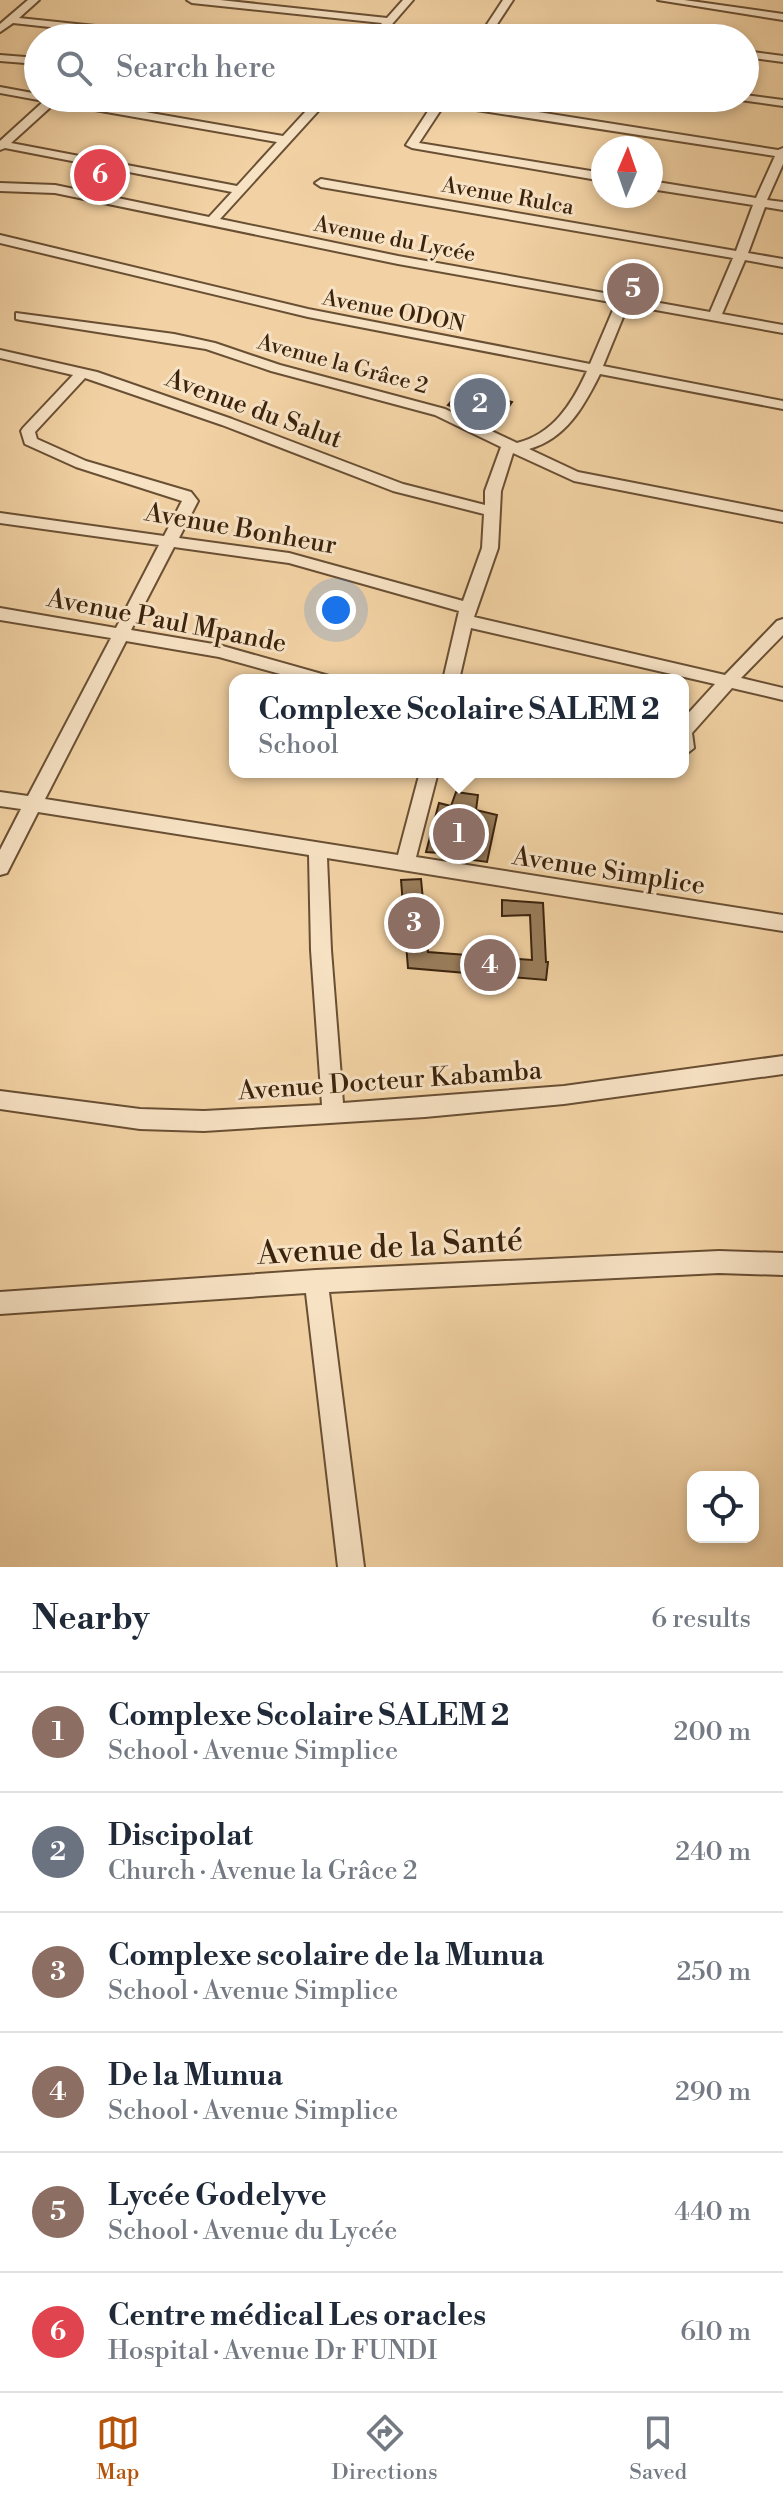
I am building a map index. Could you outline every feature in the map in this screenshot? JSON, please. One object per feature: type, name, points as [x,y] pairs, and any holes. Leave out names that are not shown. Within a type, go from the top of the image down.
[{"type":"street","points":[[0,29],[34,0]]},
{"type":"street","points":[[192,0],[389,21]]},
{"type":"street","points":[[386,24],[408,0]]},
{"type":"street","points":[[492,24],[508,0]]},
{"type":"street","points":[[663,0],[783,17]]},
{"type":"street","points":[[11,20],[49,24]]},
{"type":"street","points":[[759,56],[783,59]]},
{"type":"street","points":[[0,58],[24,60]]},
{"type":"street","points":[[0,90],[24,94]]},
{"type":"street","points":[[759,100],[783,103]]},
{"type":"street","points":[[1,145],[36,112]]},
{"type":"street","points":[[124,112],[284,140]]},
{"type":"street","points":[[211,222],[311,112]]},
{"type":"street","points":[[434,112],[412,145],[591,175]]},
{"type":"street","points":[[519,112],[783,153],[714,317]]},
{"type":"street","points":[[1,145],[241,190]]},
{"type":"street","name":"Avenue Rulca","points":[[321,183],[783,263]]},
{"type":"street","name":"Avenue du Lycée","points":[[0,187],[55,189],[211,222],[783,329]]},
{"type":"street","points":[[663,187],[783,206]]},
{"type":"street","name":"Avenue ODON","points":[[0,239],[277,306],[783,405]]},
{"type":"street","points":[[452,674],[467,615],[490,548],[491,511],[499,471],[514,445],[543,439],[560,426],[576,405],[623,301]]},
{"type":"street","name":"Avenue la Grâce 2","points":[[21,316],[210,346],[268,366],[440,412],[574,476],[783,517]]},
{"type":"street","name":"Avenue du Salut","points":[[0,354],[82,373],[227,422],[398,488],[491,511]]},
{"type":"street","points":[[0,868],[172,540],[189,497],[81,464],[37,445],[27,436],[82,373]]},
{"type":"street","name":"Avenue Bonheur","points":[[0,518],[289,558],[467,615],[783,694]]},
{"type":"street","name":"Avenue Paul Mpande","points":[[0,614],[219,651],[301,674]]},
{"type":"street","points":[[689,725],[727,681],[783,625]]},
{"type":"street","points":[[405,865],[427,778]]},
{"type":"street","name":"Avenue Simplice","points":[[0,799],[783,923]]},
{"type":"street","points":[[318,851],[317,923],[326,987],[333,1114]]},
{"type":"street","name":"Avenue Docteur Kabamba","points":[[0,1100],[140,1119],[204,1121],[564,1095],[783,1065]]},
{"type":"street","name":"Avenue de la Santé","points":[[0,1303],[316,1281],[719,1262],[783,1264]]},
{"type":"street","points":[[316,1281],[351,1567]]},
{"type":"building","points":[[464,387],[512,402],[497,423],[448,405]]},
{"type":"building","points":[[456,792],[478,795],[476,810],[497,815],[487,862],[473,860],[482,822],[447,819],[440,853],[426,852],[439,803],[451,806]]},
{"type":"building","points":[[421,879],[428,952],[532,960],[530,915],[502,916],[502,900],[543,903],[548,962],[546,980],[408,968],[401,880]]},
{"type":"place","name":"Centre médical Les oracles","points":[[100,175]]},
{"type":"place","name":"Lycée Godelyve","points":[[633,289]]},
{"type":"place","name":"Discipolat","points":[[480,404]]},
{"type":"place","name":"Complexe Scolaire SALEM 2","points":[[459,834]]},
{"type":"place","name":"Complexe scolaire de la Munua","points":[[414,923]]},
{"type":"place","name":"De la Munua","points":[[490,965]]}]
